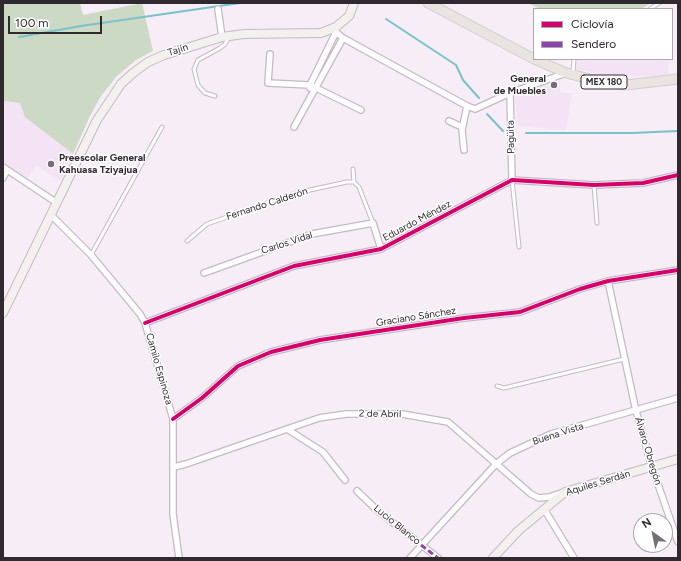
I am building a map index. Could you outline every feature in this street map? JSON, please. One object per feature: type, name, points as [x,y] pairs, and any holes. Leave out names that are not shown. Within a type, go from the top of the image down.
[{"type":"main road","points":[[336,30],[349,16],[354,3]]},
{"type":"main road","name":"MEX 180","points":[[428,3],[533,58]]},
{"type":"main road","name":"Tajín","points":[[3,313],[97,120],[121,84],[133,73],[148,62],[182,49],[226,36],[244,34],[321,33],[336,30]]},
{"type":"main road","name":"MEX 180","points":[[536,60],[570,74],[594,80],[626,84],[678,79]]},
{"type":"main road","name":"Aquiles Serdán","points":[[493,558],[518,530],[565,492],[678,459]]},
{"type":"street","points":[[218,9],[226,36]]},
{"type":"street","points":[[310,95],[310,85],[336,30],[343,38],[467,106],[475,108],[510,93],[570,74]]},
{"type":"street","points":[[294,127],[310,95],[317,87],[343,38]]},
{"type":"street","points":[[270,54],[268,83],[310,85],[317,87],[361,110]]},
{"type":"street","points":[[322,59],[329,64]]},
{"type":"street","name":"Pagüita","points":[[510,93],[512,180]]},
{"type":"street","points":[[464,150],[462,127],[467,106]]},
{"type":"street","points":[[449,121],[462,127]]},
{"type":"street","points":[[3,178],[5,169],[57,203]]},
{"type":"street","points":[[512,180],[594,185],[643,183],[678,175]]},
{"type":"street","name":"Eduardo Méndez","points":[[145,323],[294,266],[381,249],[512,180]]},
{"type":"street","name":"Camilo Espinoza","points":[[51,215],[91,255],[140,314],[145,323],[173,418],[173,514],[179,558]]},
{"type":"street","points":[[373,223],[381,249]]},
{"type":"street","name":"Carlos Vidal","points":[[204,273],[312,234],[373,223]]},
{"type":"street","name":"Graciano Sánchez","points":[[173,418],[202,398],[238,366],[260,356],[320,340],[464,318],[520,312],[580,289],[608,281],[678,270]]},
{"type":"street","name":"Álvaro Obregón","points":[[608,281],[636,411],[652,467],[678,542]]},
{"type":"street","name":"Buena Vista","points":[[410,558],[496,464],[524,445],[551,434],[678,398]]},
{"type":"street","name":"2 de Abril","points":[[174,467],[304,422],[346,414],[402,414],[448,422],[535,496],[549,497],[565,492]]},
{"type":"street","points":[[287,429],[323,452],[345,480]]},
{"type":"street","name":"Lucio Blanco","points":[[357,491],[438,558]]},
{"type":"street","points":[[544,508],[574,558]]},
{"type":"lane","points":[[215,96],[205,93],[198,85],[194,69],[198,60],[225,44],[226,36]]},
{"type":"lane","points":[[570,74],[574,60]]},
{"type":"lane","points":[[91,255],[162,127]]},
{"type":"lane","points":[[353,169],[354,182],[359,187],[373,223]]},
{"type":"lane","points":[[512,180],[519,247]]},
{"type":"lane","name":"Fernando Calderón","points":[[188,241],[207,224],[243,211],[296,193],[347,182],[354,182]]},
{"type":"lane","points":[[594,185],[597,223]]},
{"type":"lane","points":[[497,386],[504,388],[624,359]]},
{"type":"shaded area","points":[[577,60],[669,60],[668,76],[609,76],[576,69]]},
{"type":"shaded area","points":[[560,81],[560,92],[572,93],[566,130],[518,126],[515,97],[550,82]]},
{"type":"shaded area","points":[[3,101],[20,103],[53,139],[73,154],[60,181],[36,165],[27,179],[3,162]]},
{"type":"green space","points":[[3,3],[80,3],[83,15],[142,3],[153,51],[136,60],[117,76],[101,96],[90,116],[73,154],[25,117],[20,103],[3,101]]},
{"type":"green space","points":[[528,3],[651,3],[643,8],[538,8]]},
{"type":"waterway","points":[[19,37],[81,26],[240,3]]},
{"type":"waterway","points":[[386,19],[456,65],[463,80],[479,98]]},
{"type":"waterway","points":[[487,114],[503,131]]},
{"type":"waterway","points":[[526,133],[632,133],[678,131]]},
{"type":"marked path","points":[[421,545],[438,558]]},
{"type":"cycle path","points":[[145,323],[294,266],[381,249],[512,180],[594,185],[643,183],[678,175]]},
{"type":"cycle path","points":[[173,419],[202,398],[238,366],[271,352],[320,340],[464,318],[520,312],[580,289],[608,281],[678,270]]},
{"type":"place","name":"General de Muebles","points":[[554,85]]},
{"type":"place","name":"Preescolar General Kahuasa Tziyajua","points":[[51,164]]}]
